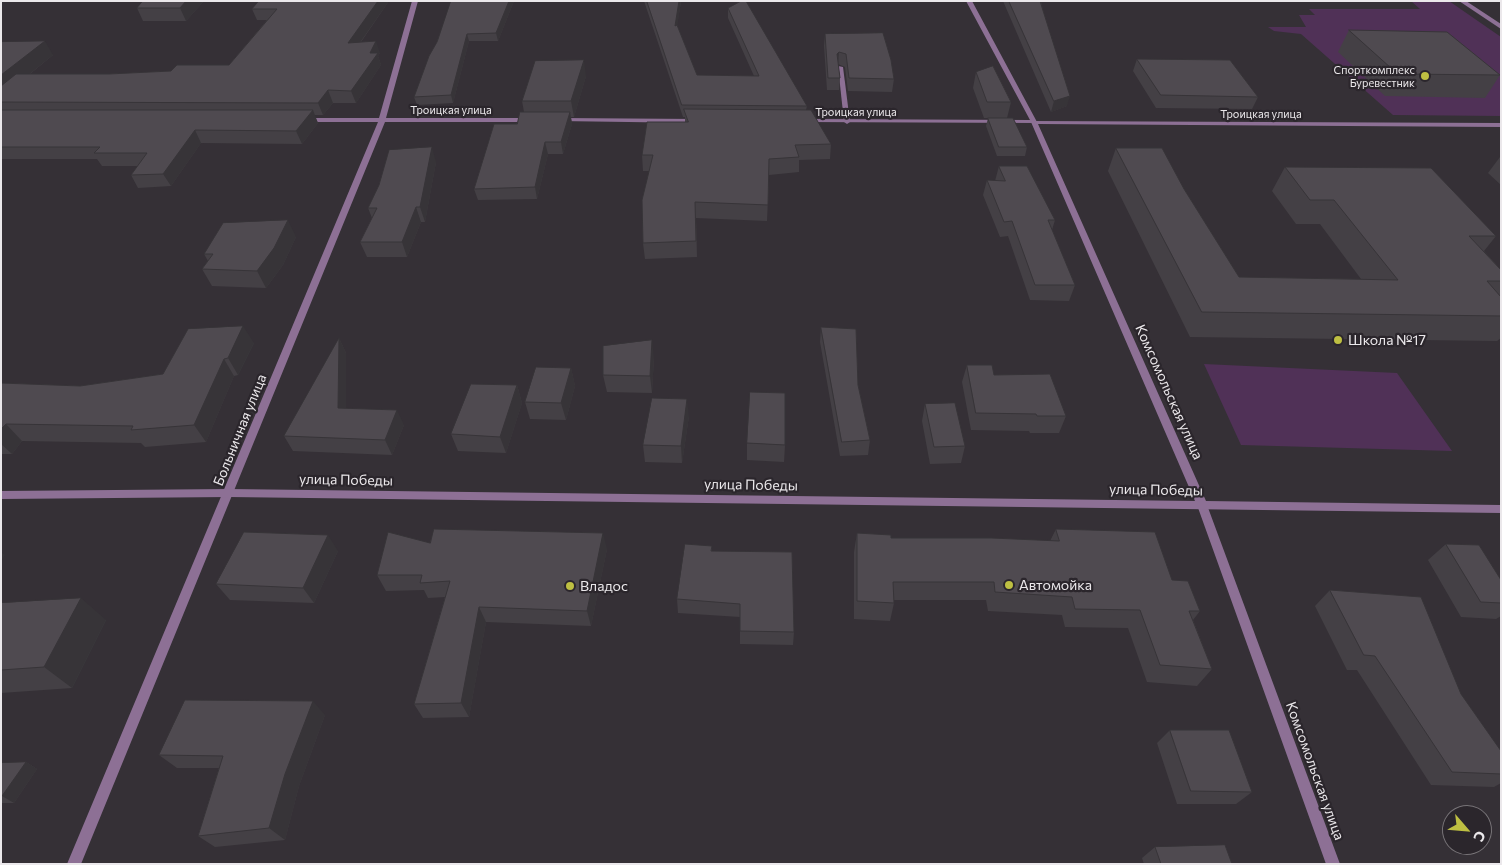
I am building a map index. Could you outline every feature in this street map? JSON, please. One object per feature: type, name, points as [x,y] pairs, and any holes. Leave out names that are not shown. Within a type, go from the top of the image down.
[{"type":"street","name":"Больничная улица","points":[[74,864],[382,120],[415,1]]},
{"type":"street","name":"Комсомольская улица","points":[[969,1],[1034,122],[1202,505],[1333,864]]},
{"type":"street","points":[[1462,1],[1501,27]]},
{"type":"street","points":[[840,67],[847,122]]},
{"type":"street","name":"Троицкая улица","points":[[294,120],[540,120]]},
{"type":"street","points":[[550,120],[709,121]]},
{"type":"street","name":"Троицкая улица","points":[[798,121],[1501,126]]},
{"type":"street","name":"улица Победы","points":[[1,495],[229,493],[1501,509]]},
{"type":"shaded area","name":"Cпорткомплекс Буревестник","points":[[1411,1],[1449,1],[1501,37],[1501,116],[1393,115],[1301,34],[1274,31],[1268,27],[1306,27],[1299,15],[1315,15],[1309,9],[1420,9]]},
{"type":"shaded area","points":[[1204,364],[1397,373],[1452,451],[1241,445]]},
{"type":"building","points":[[143,1],[186,1],[180,8],[137,8]]},
{"type":"building","points":[[259,1],[378,1],[348,43],[376,41],[370,53],[378,53],[351,91],[328,90],[318,103],[1,102],[1,86],[16,74],[109,74],[171,71],[177,65],[229,65],[277,9],[252,9]]},
{"type":"building","points":[[451,1],[509,1],[496,33],[467,34],[451,95],[414,97],[429,56],[437,42]]},
{"type":"building","points":[[647,1],[679,1],[675,26],[677,25],[697,75],[759,76],[728,8],[741,1],[746,1],[807,106],[682,105]]},
{"type":"building","points":[[1009,1],[1040,1],[1070,96],[1054,101]]},
{"type":"building","points":[[1349,30],[1447,32],[1500,75],[1398,74]]},
{"type":"building","points":[[883,33],[891,60],[894,79],[849,78],[846,54],[839,52],[837,54],[840,78],[828,78],[825,34]]},
{"type":"building","points":[[45,41],[1,75],[1,42]]},
{"type":"building","points":[[1137,59],[1230,60],[1258,97],[1161,95]]},
{"type":"building","points":[[584,60],[571,101],[522,101],[535,61]]},
{"type":"building","points":[[993,66],[1011,102],[987,102],[976,72]]},
{"type":"building","points":[[684,109],[811,110],[831,144],[795,145],[799,157],[769,159],[768,205],[695,202],[696,241],[643,243],[642,200],[653,155],[642,155],[647,122],[688,122]]},
{"type":"building","points":[[1,110],[313,110],[296,131],[195,130],[163,174],[131,175],[147,153],[94,153],[100,147],[1,147]]},
{"type":"building","points":[[520,112],[570,112],[561,142],[545,142],[535,187],[474,189],[494,124],[517,124]]},
{"type":"building","points":[[988,118],[1013,118],[1027,147],[999,147]]},
{"type":"building","points":[[432,147],[420,207],[416,207],[402,242],[360,242],[377,208],[368,208],[379,185],[389,150]]},
{"type":"building","points":[[1116,148],[1162,148],[1184,189],[1239,277],[1398,280],[1334,200],[1310,200],[1285,167],[1431,168],[1496,236],[1469,236],[1501,270],[1501,281],[1487,281],[1501,297],[1501,316],[1202,312]]},
{"type":"building","points":[[999,166],[1027,166],[1055,220],[1048,220],[1075,285],[1035,285],[1012,221],[1004,222],[987,180],[1005,181]]},
{"type":"building","points":[[288,220],[274,248],[257,271],[202,269],[213,254],[204,254],[223,223]]},
{"type":"building","points":[[243,326],[228,358],[224,359],[194,425],[131,430],[133,426],[6,424],[1,429],[1,383],[80,386],[163,374],[188,329]]},
{"type":"building","points":[[821,327],[856,329],[858,385],[870,440],[842,442]]},
{"type":"building","points":[[339,338],[338,408],[397,410],[385,440],[284,436]]},
{"type":"building","points":[[652,340],[650,376],[603,375],[603,346]]},
{"type":"building","points":[[967,365],[992,365],[994,375],[1050,374],[1066,416],[976,413]]},
{"type":"building","points":[[536,367],[571,368],[561,403],[525,402]]},
{"type":"building","points":[[471,384],[517,385],[500,437],[451,434]]},
{"type":"building","points":[[750,392],[785,393],[785,445],[747,443]]},
{"type":"building","points":[[652,398],[687,399],[681,446],[643,445]]},
{"type":"building","points":[[955,403],[965,446],[934,447],[925,404]]},
{"type":"building","points":[[434,529],[603,533],[587,611],[479,607],[461,703],[414,704],[450,581],[420,583],[422,575],[377,575],[388,532],[430,543]]},
{"type":"building","points":[[1056,529],[1155,532],[1172,580],[1188,581],[1200,611],[1189,611],[1212,669],[1160,665],[1140,610],[1075,609],[1072,597],[995,592],[994,582],[893,582],[894,603],[857,601],[857,533],[891,535],[891,538],[992,538],[1059,541]]},
{"type":"building","points":[[244,532],[328,535],[303,588],[216,584]]},
{"type":"building","points":[[685,544],[712,546],[711,551],[792,552],[794,632],[740,631],[740,604],[677,599]]},
{"type":"building","points":[[1446,544],[1479,545],[1501,580],[1501,603],[1481,602]]},
{"type":"building","points":[[1330,590],[1421,597],[1461,694],[1501,751],[1501,774],[1452,772],[1375,656],[1364,655]]},
{"type":"building","points":[[81,598],[44,667],[1,670],[1,603]]},
{"type":"building","points":[[185,700],[313,701],[285,774],[269,828],[198,836],[223,756],[159,755]]},
{"type":"building","points":[[1170,730],[1229,730],[1252,792],[1191,791]]},
{"type":"building","points":[[26,762],[2,796],[1,796],[1,763]]},
{"type":"building","points":[[1225,845],[1232,864],[1161,864],[1155,847]]},
{"type":"place","name":"Cпорткомплекс Буревестник","points":[[1425,76]]},
{"type":"place","name":"Школа №17","points":[[1338,340]]},
{"type":"place","name":"Автомойка","points":[[1009,585]]},
{"type":"place","name":"Владос","points":[[570,586]]}]
